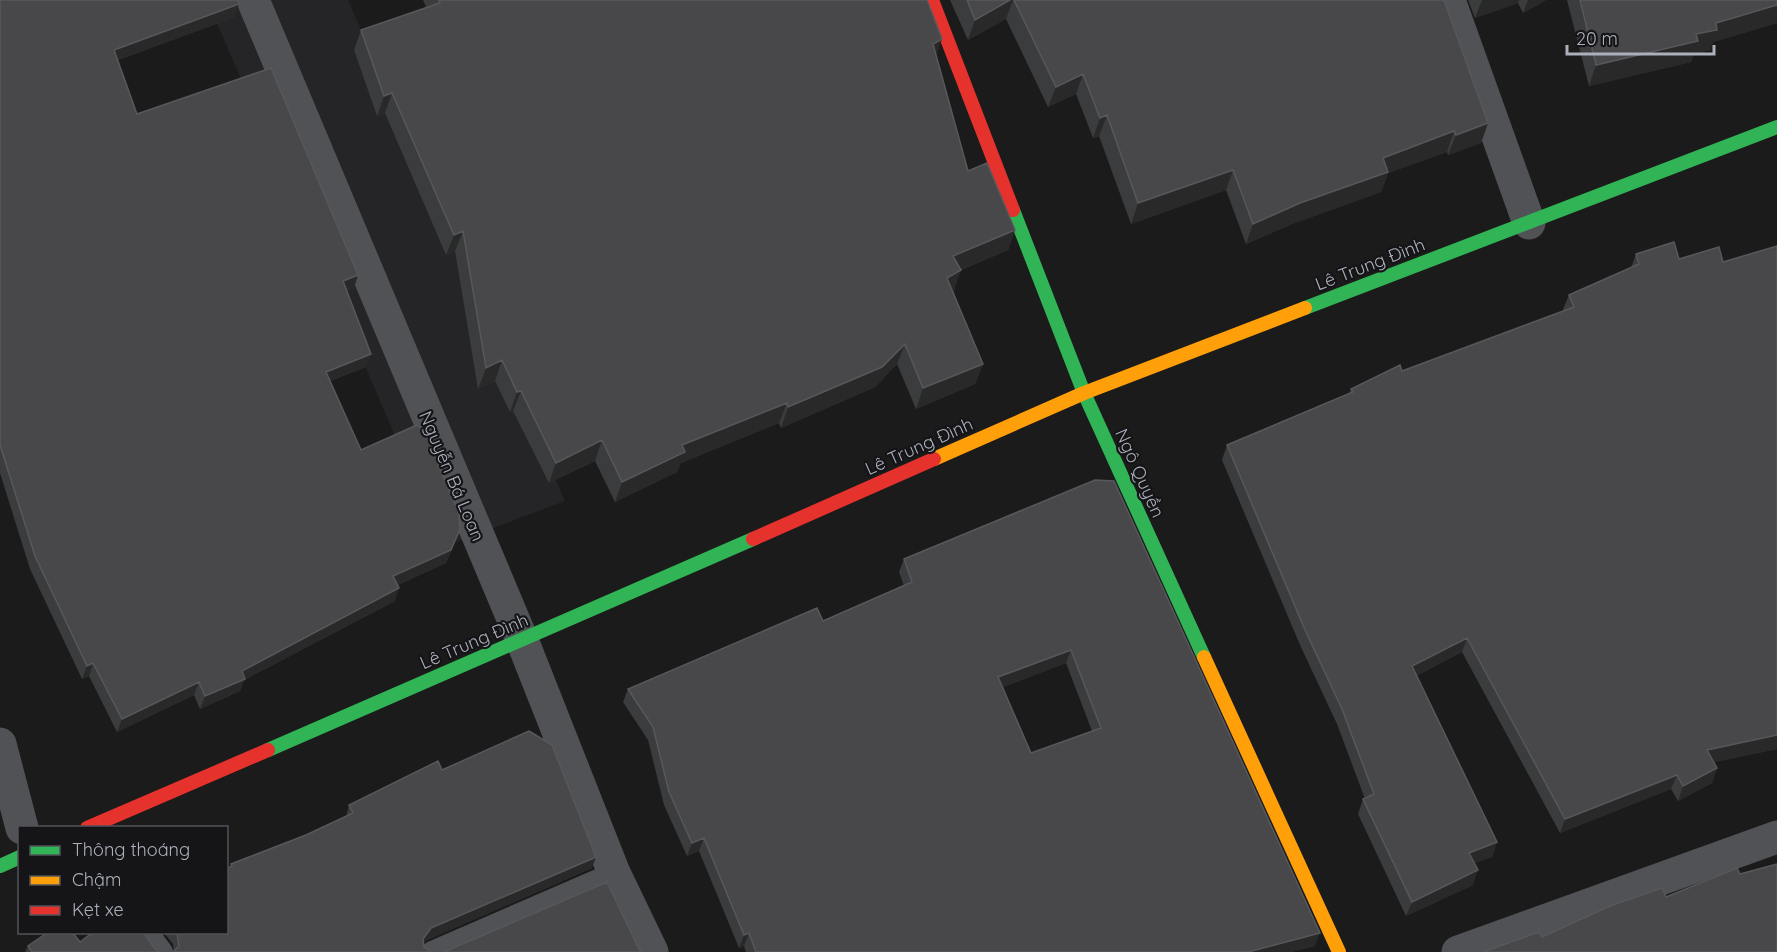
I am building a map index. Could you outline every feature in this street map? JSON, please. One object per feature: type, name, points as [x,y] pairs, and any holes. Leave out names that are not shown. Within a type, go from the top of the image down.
[{"type":"main road","name":"Ngô Quyền","points":[[932,0],[1084,393],[1339,952]]},
{"type":"main road","name":"Lê Trung Đình","points":[[92,826],[1084,393],[1777,127]]},
{"type":"main road","points":[[0,866],[18,858]]},
{"type":"street","name":"Nguyễn Bá Loan","points":[[252,0],[522,640],[614,873],[652,952]]},
{"type":"street","points":[[1449,0],[1529,223]]},
{"type":"street","points":[[0,744],[21,826]]},
{"type":"street","points":[[1458,952],[1777,837]]},
{"type":"lane","points":[[432,952],[614,873]]},
{"type":"lane","points":[[148,934],[162,952]]},
{"type":"shaded area","points":[[207,0],[348,0],[565,501],[443,547]]},
{"type":"building","points":[[0,0],[238,0],[239,4],[114,50],[137,114],[271,68],[358,275],[343,281],[371,354],[326,372],[361,450],[417,425],[424,431],[459,514],[460,529],[451,550],[393,576],[399,588],[242,671],[245,679],[205,696],[199,682],[122,719],[93,663],[87,666],[35,556],[0,445]]},
{"type":"building","points":[[439,0],[927,0],[942,39],[933,44],[968,171],[987,163],[1015,230],[953,256],[961,270],[947,278],[983,364],[923,388],[905,344],[882,367],[788,407],[787,403],[682,445],[685,452],[622,482],[602,440],[556,463],[521,391],[517,392],[502,360],[486,368],[463,231],[454,235],[392,93],[384,96],[361,30],[440,3]]},
{"type":"building","points":[[967,0],[1010,0],[975,20]]},
{"type":"building","points":[[1014,0],[1444,0],[1488,123],[1456,135],[1454,131],[1383,158],[1388,172],[1300,203],[1253,224],[1233,170],[1138,203],[1107,115],[1100,118],[1083,74],[1056,87]]},
{"type":"building","points":[[1580,0],[1777,0],[1777,5],[1716,23],[1717,30],[1696,34],[1698,41],[1596,65]]},
{"type":"building","points":[[1674,242],[1679,259],[1719,247],[1723,262],[1777,246],[1777,735],[1707,750],[1717,768],[1683,786],[1677,775],[1565,819],[1467,638],[1412,666],[1497,842],[1469,853],[1478,870],[1412,902],[1363,799],[1374,794],[1342,709],[1305,630],[1227,445],[1353,392],[1351,389],[1400,365],[1402,371],[1574,307],[1569,295],[1639,264],[1636,254]]},
{"type":"building","points":[[1095,480],[1114,481],[1320,933],[1248,952],[756,952],[749,933],[744,935],[704,838],[692,843],[669,792],[653,727],[628,689],[817,608],[823,621],[912,582],[904,559]],"holes":[[[1071,650],[1101,728],[1031,753],[998,677]]]},
{"type":"building","points":[[529,731],[552,745],[596,857],[431,928],[423,939],[424,947],[431,952],[173,952],[179,946],[177,934],[228,934],[228,868],[232,866],[231,864],[306,835],[353,813],[349,805],[438,761],[442,770]]},
{"type":"building","points":[[1777,864],[1777,952],[1483,952],[1539,932],[1542,937],[1610,906],[1662,888],[1666,897],[1737,868],[1740,874]]},
{"type":"building","points":[[607,882],[642,952],[444,952]]},
{"type":"building","points":[[46,934],[74,934],[80,942],[91,934],[145,934],[159,952],[32,952],[28,946]]},
{"type":"traffic: fast","points":[[1305,308],[1777,127]]},
{"type":"traffic: fast","points":[[1013,210],[1084,393],[1204,657]]},
{"type":"traffic: fast","points":[[268,750],[753,539]]},
{"type":"traffic: fast","points":[[0,866],[18,858]]},
{"type":"traffic: slow","points":[[934,459],[1084,393],[1305,308]]},
{"type":"traffic: slow","points":[[1204,657],[1339,952]]},
{"type":"traffic: jam","points":[[932,0],[1013,210]]},
{"type":"traffic: jam","points":[[753,539],[934,459]]},
{"type":"traffic: jam","points":[[92,826],[268,750]]}]
